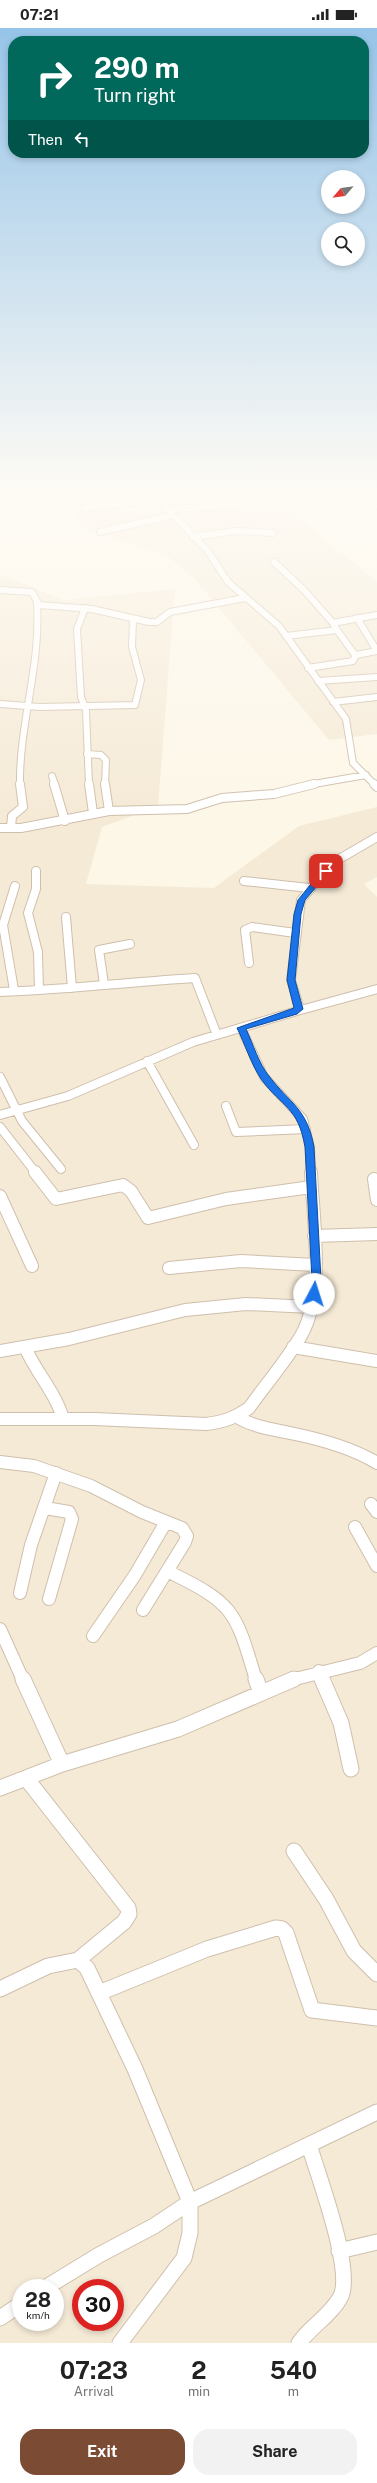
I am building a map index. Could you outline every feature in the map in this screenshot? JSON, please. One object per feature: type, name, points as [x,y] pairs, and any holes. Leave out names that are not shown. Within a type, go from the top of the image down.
[{"type":"street","points":[[11,828],[12,816],[23,807],[18,778],[27,707],[37,653],[37,604],[34,597]]},
{"type":"street","points":[[308,668],[354,661],[355,655],[333,623],[310,597]]},
{"type":"street","points":[[37,604],[85,608],[157,622],[170,612],[245,598],[271,619],[286,636],[333,702],[349,725],[350,752],[353,763],[377,787]]},
{"type":"street","points":[[85,608],[77,629],[81,697],[85,707],[89,796],[93,813]]},
{"type":"street","points":[[333,623],[377,615]]},
{"type":"street","points":[[0,704],[27,707],[85,707],[131,706],[136,704],[142,680],[132,647],[133,618]]},
{"type":"street","points":[[355,655],[377,650],[357,618]]},
{"type":"street","points":[[286,636],[337,630]]},
{"type":"street","points":[[318,681],[377,677]]},
{"type":"street","points":[[333,702],[377,697]]},
{"type":"street","points":[[87,754],[101,755],[106,760],[105,793],[109,811]]},
{"type":"street","points":[[0,828],[65,821],[93,813],[109,811],[182,810],[222,798],[274,794],[294,788],[366,775]]},
{"type":"street","points":[[52,776],[65,821]]},
{"type":"street","points":[[297,1011],[299,1006],[291,980],[295,933],[301,900],[310,888],[342,858],[377,837]]},
{"type":"street","points":[[36,871],[36,889],[28,913],[38,952],[39,990]]},
{"type":"street","points":[[244,881],[310,888]]},
{"type":"street","points":[[14,990],[3,926],[15,886]]},
{"type":"street","points":[[66,917],[72,988]]},
{"type":"street","points":[[249,963],[245,930],[252,927],[295,933]]},
{"type":"street","points":[[104,984],[99,950],[102,948],[130,944]]},
{"type":"street","points":[[0,992],[195,978],[198,981],[217,1035]]},
{"type":"street","points":[[0,1115],[17,1112],[68,1096],[146,1061],[194,1042],[297,1011],[377,990]]},
{"type":"street","points":[[0,1419],[63,1419],[206,1424],[223,1422],[237,1417],[249,1408],[302,1333],[312,1307],[316,1280],[310,1147],[306,1129],[295,1108],[264,1077],[241,1028]]},
{"type":"street","points":[[146,1061],[194,1145]]},
{"type":"street","points":[[0,1077],[17,1112],[61,1169]]},
{"type":"street","points":[[226,1106],[236,1132],[306,1129]]},
{"type":"street","points":[[0,1128],[56,1198],[123,1185],[131,1191],[148,1218],[226,1199],[311,1187]]},
{"type":"street","points":[[374,1179],[377,1200]]},
{"type":"street","points":[[0,1196],[32,1266]]},
{"type":"street","points":[[314,1236],[364,1236],[377,1234]]},
{"type":"street","points":[[169,1268],[241,1261],[316,1265]]},
{"type":"street","points":[[0,1351],[69,1339],[193,1309],[246,1304],[312,1307]]},
{"type":"street","points":[[26,1347],[34,1368],[59,1404],[63,1419]]},
{"type":"street","points":[[293,1347],[377,1360]]},
{"type":"street","points":[[237,1417],[257,1426],[307,1436],[345,1448],[377,1463]]},
{"type":"street","points":[[0,1462],[34,1466],[56,1473],[91,1486],[166,1522],[182,1528],[187,1536],[143,1610]]},
{"type":"street","points":[[20,1593],[25,1565],[56,1473]]},
{"type":"street","points":[[45,1508],[68,1512],[72,1519],[49,1599]]},
{"type":"street","points":[[93,1636],[134,1575],[166,1522]]},
{"type":"street","points":[[355,1527],[370,1549],[377,1566]]},
{"type":"street","points":[[167,1571],[214,1594],[227,1605],[245,1638],[254,1676],[261,1693]]},
{"type":"street","points":[[0,1629],[62,1764]]},
{"type":"street","points":[[0,1788],[62,1764],[124,1747],[179,1728],[261,1693],[319,1671],[357,1664],[368,1660],[377,1653]]},
{"type":"street","points":[[319,1671],[341,1723],[351,1769]]},
{"type":"street","points":[[26,1778],[128,1908],[129,1914],[124,1922],[78,1960]]},
{"type":"street","points":[[294,1851],[330,1906],[351,1947],[361,1962],[377,1974]]},
{"type":"street","points":[[99,1993],[188,1957],[276,1928],[282,1929],[286,1933],[312,2010],[377,2018]]},
{"type":"street","points":[[0,1989],[50,1964],[65,1959],[78,1960],[87,1968],[135,2069],[190,2202],[190,2233],[184,2258],[120,2343]]},
{"type":"street","points":[[60,2279],[99,2255],[154,2226],[190,2202],[377,2112]]},
{"type":"street","points":[[299,2343],[333,2310],[344,2289],[344,2272],[339,2251],[309,2145]]},
{"type":"street","points":[[339,2251],[377,2242]]},
{"type":"street","points":[[0,2318],[12,2310]]},
{"type":"shaded area","points":[[0,597],[57,597],[64,600],[94,597],[174,597],[158,806],[102,827],[86,884],[214,888],[299,826],[377,807],[377,877],[364,884],[377,897],[377,2343],[0,2343]]},
{"type":"shaded area","points":[[210,597],[377,597],[377,734],[329,740]]},
{"type":"route","points":[[314,1294],[316,1280],[310,1147],[306,1129],[303,1119],[295,1108],[264,1077],[257,1065],[241,1028],[297,1011],[299,1006],[293,992],[291,966],[298,914],[301,900],[317,879],[326,871]]}]
